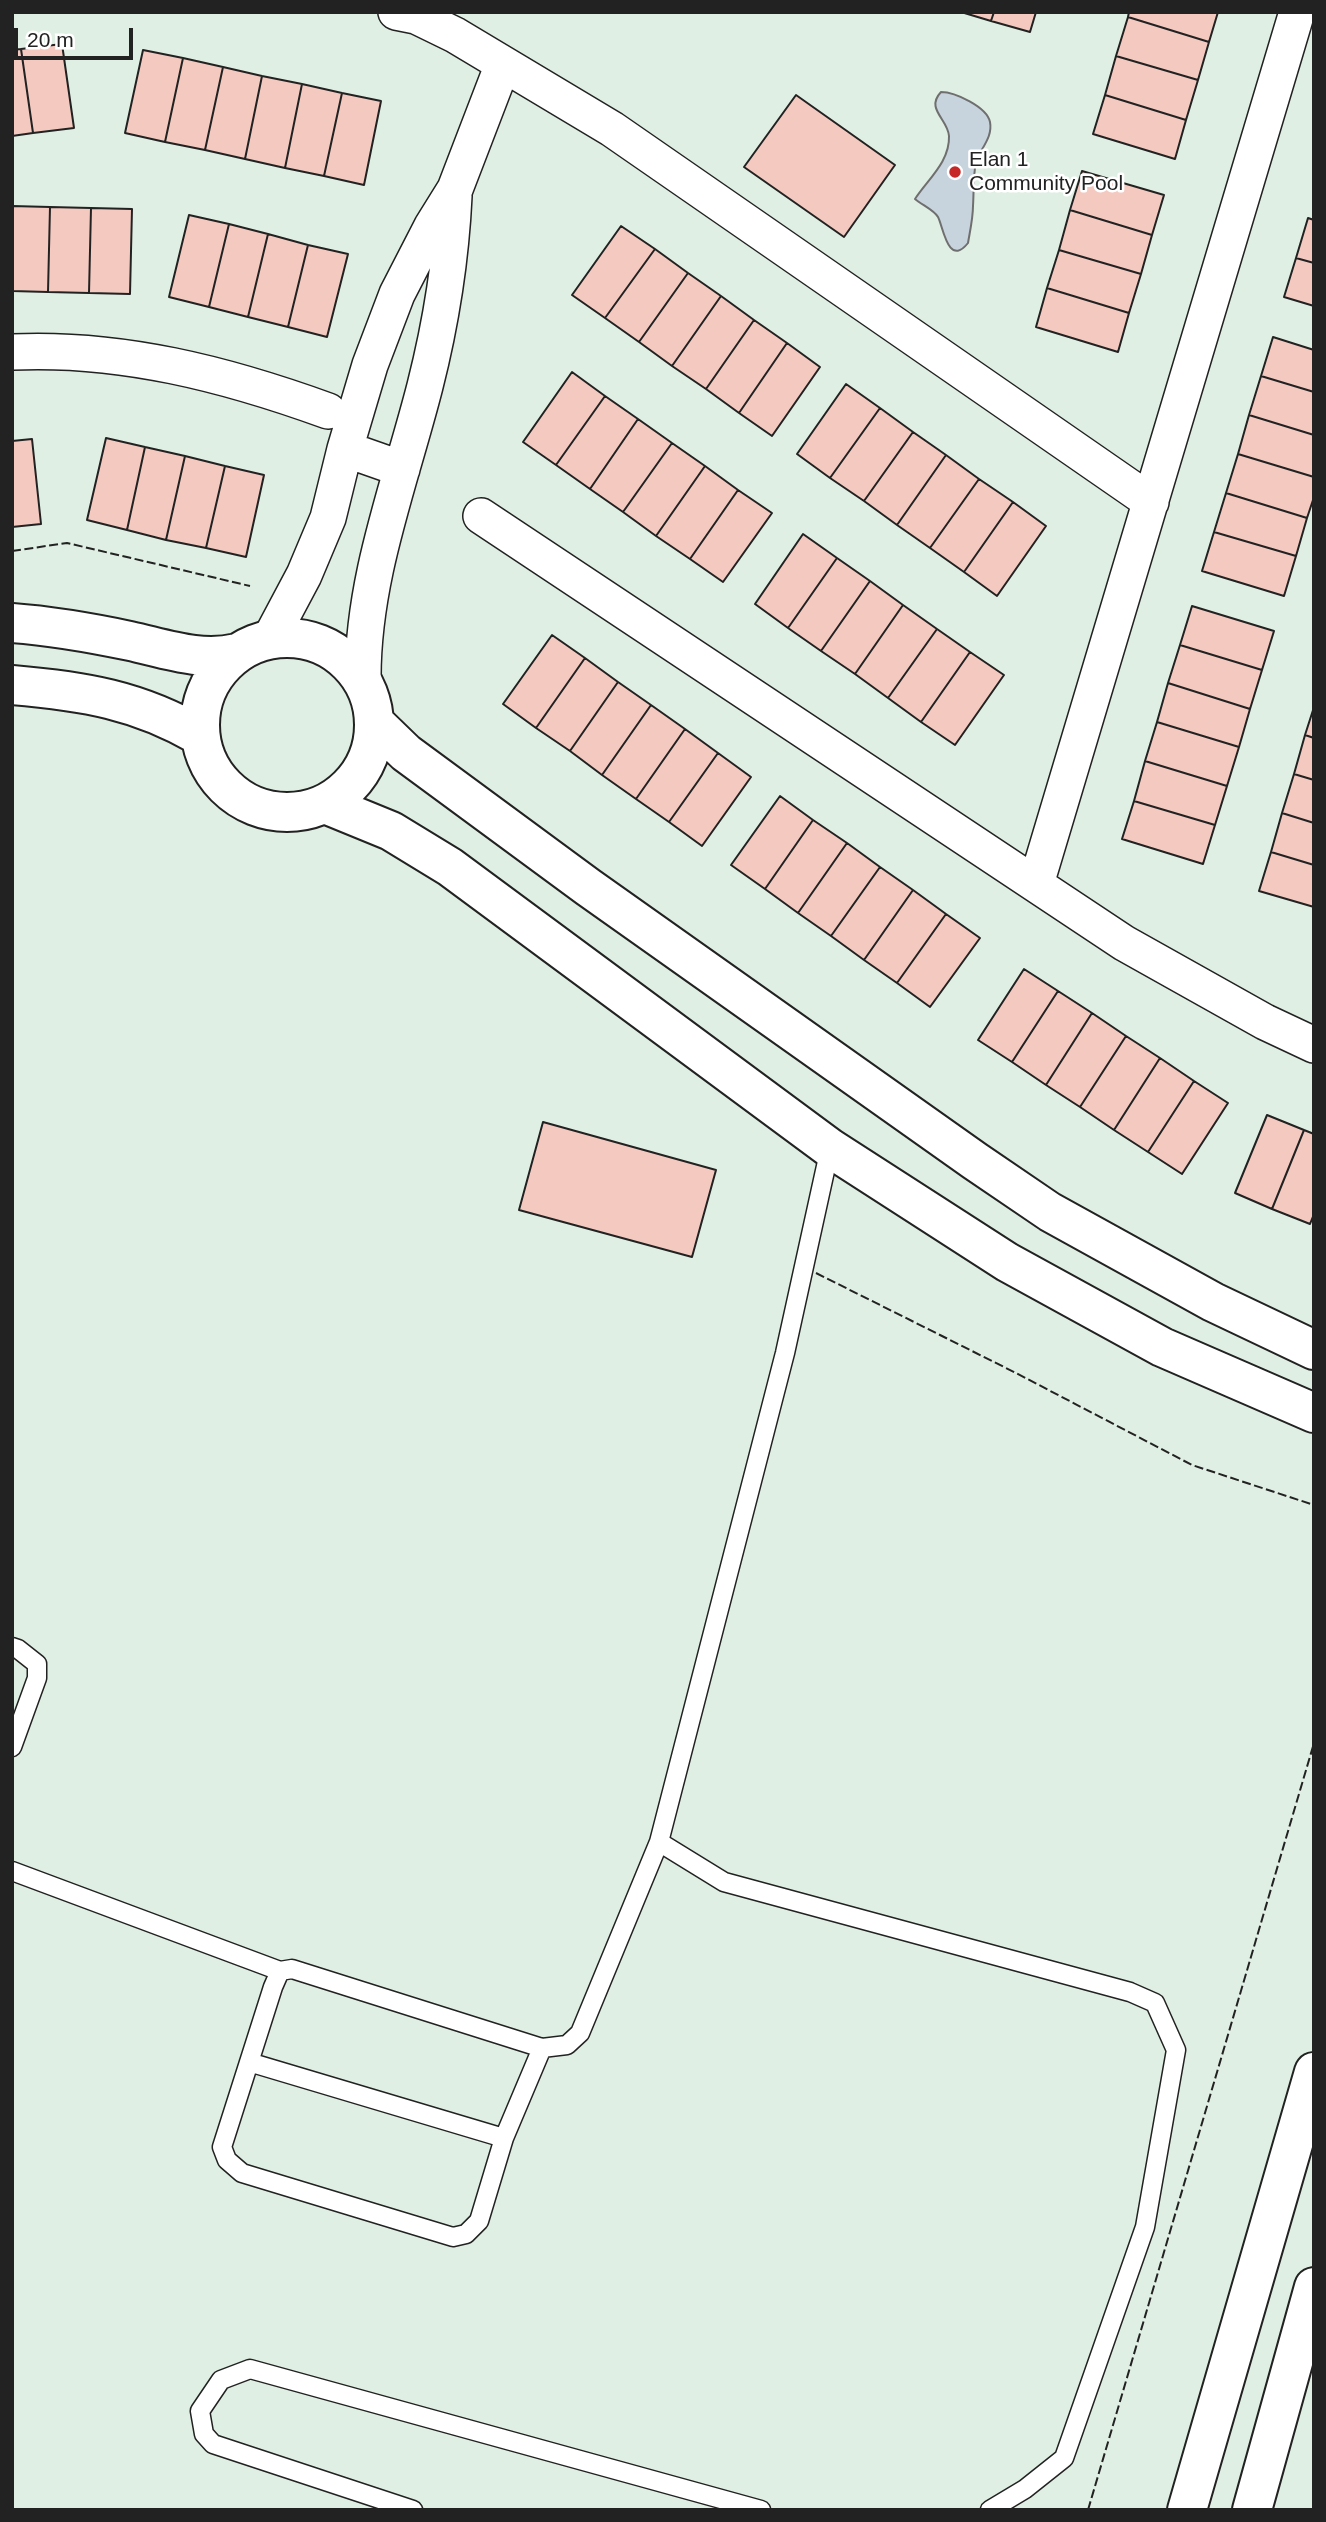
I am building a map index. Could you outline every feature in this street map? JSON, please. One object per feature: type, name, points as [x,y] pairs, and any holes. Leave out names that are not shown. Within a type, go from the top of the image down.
[{"type":"street","points":[[396,12],[416,16],[455,35],[612,130],[1151,502]]},
{"type":"street","points":[[1035,884],[1297,12]]},
{"type":"street","points":[[12,624],[101,636],[218,658],[253,646],[300,638],[325,646],[346,661],[363,681],[372,701],[375,723],[373,743],[367,762],[356,779],[342,793],[325,804],[299,812],[272,811],[246,802],[224,785],[209,762],[201,736],[200,717],[208,690],[222,666],[253,646],[304,575],[328,518],[370,365],[397,294],[454,190],[503,64]]},
{"type":"street","points":[[363,681],[363,649],[369,598],[425,385],[445,293],[454,190]]},
{"type":"street","points":[[12,352],[90,354],[208,372],[259,386],[328,411]]},
{"type":"street","points":[[370,365],[425,385]]},
{"type":"street","points":[[345,449],[402,468]]},
{"type":"street","points":[[481,516],[1124,943],[1194,984],[1314,1045]]},
{"type":"street","points":[[12,685],[83,692],[119,700],[179,724],[201,736]]},
{"type":"street","points":[[375,723],[406,753],[588,887],[1040,1204],[1213,1302],[1314,1350]]},
{"type":"street","points":[[325,804],[391,831],[450,867],[830,1148],[1007,1262],[1162,1347],[1314,1413]]},
{"type":"street","points":[[1186,2510],[1314,2072]]},
{"type":"street","points":[[1252,2510],[1314,2287]]},
{"type":"lane","points":[[12,1871],[280,1971],[292,1969],[542,2048],[567,2045],[580,2033],[659,1842],[785,1353],[830,1148]]},
{"type":"lane","points":[[12,1647],[37,1664],[37,1678],[12,1746]]},
{"type":"lane","points":[[659,1842],[724,1882],[1130,1992],[1155,2003],[1160,2012],[1176,2050],[1145,2227],[1064,2458],[1025,2489],[990,2510]]},
{"type":"lane","points":[[280,1971],[222,2147],[227,2160],[242,2173],[453,2237],[466,2234],[479,2221],[504,2138],[542,2048]]},
{"type":"lane","points":[[249,2062],[504,2138]]},
{"type":"lane","points":[[413,2510],[213,2444],[204,2434],[200,2412],[221,2381],[250,2369],[761,2510]]},
{"type":"green space","points":[[12,12],[1314,12],[1314,2510],[12,2510]]},
{"type":"shaded area","name":"Elan 1 Community Pool","points":[[941,92],[970,101],[988,116],[990,122],[988,138],[976,162],[968,243],[956,251],[947,243],[936,214],[915,199],[946,154],[948,130],[935,104]]},
{"type":"building","points":[[961,12],[994,12],[991,21]]},
{"type":"building","points":[[994,12],[1036,12],[1030,32],[991,21]]},
{"type":"building","points":[[1129,12],[1218,12],[1209,42],[1128,17]]},
{"type":"building","points":[[1128,17],[1209,42],[1198,80],[1116,56]]},
{"type":"building","points":[[62,44],[74,128],[33,133],[21,49]]},
{"type":"building","points":[[21,49],[33,133],[12,136],[12,50]]},
{"type":"building","points":[[143,50],[183,58],[165,142],[125,133]]},
{"type":"building","points":[[1116,56],[1198,80],[1186,120],[1105,95]]},
{"type":"building","points":[[183,58],[223,67],[205,150],[165,142]]},
{"type":"building","points":[[223,67],[262,76],[245,159],[205,150]]},
{"type":"building","points":[[262,76],[302,84],[285,168],[245,159]]},
{"type":"building","points":[[302,84],[342,93],[324,176],[285,168]]},
{"type":"building","points":[[342,93],[381,101],[364,185],[324,176]]},
{"type":"building","points":[[796,95],[895,165],[844,237],[744,167]]},
{"type":"building","points":[[1105,95],[1186,120],[1175,159],[1093,134]]},
{"type":"building","points":[[1082,171],[1164,195],[1152,235],[1070,210]]},
{"type":"building","points":[[12,206],[50,207],[48,292],[12,291]]},
{"type":"building","points":[[50,207],[91,208],[89,293],[48,292]]},
{"type":"building","points":[[91,208],[132,209],[130,294],[89,293]]},
{"type":"building","points":[[1070,210],[1152,235],[1141,274],[1059,250]]},
{"type":"building","points":[[189,215],[229,224],[209,307],[169,297]]},
{"type":"building","points":[[1308,218],[1314,220],[1314,263],[1296,258]]},
{"type":"building","points":[[229,224],[268,234],[248,317],[209,307]]},
{"type":"building","points":[[621,226],[655,249],[605,318],[572,295]]},
{"type":"building","points":[[268,234],[308,245],[288,327],[248,317]]},
{"type":"building","points":[[308,245],[348,254],[327,337],[288,327]]},
{"type":"building","points":[[655,249],[688,273],[639,342],[605,318]]},
{"type":"building","points":[[1059,250],[1141,274],[1129,313],[1047,288]]},
{"type":"building","points":[[1296,258],[1314,263],[1314,306],[1284,297]]},
{"type":"building","points":[[688,273],[721,296],[672,366],[639,342]]},
{"type":"building","points":[[1047,288],[1129,313],[1118,352],[1036,327]]},
{"type":"building","points":[[721,296],[754,320],[706,389],[672,366]]},
{"type":"building","points":[[754,320],[787,343],[739,413],[706,389]]},
{"type":"building","points":[[1273,337],[1314,350],[1314,392],[1261,376]]},
{"type":"building","points":[[787,343],[820,367],[772,436],[739,413]]},
{"type":"building","points":[[572,372],[605,396],[556,465],[523,442]]},
{"type":"building","points":[[1261,376],[1314,392],[1314,435],[1249,415]]},
{"type":"building","points":[[846,384],[880,408],[830,478],[797,454]]},
{"type":"building","points":[[605,396],[638,419],[590,489],[556,465]]},
{"type":"building","points":[[880,408],[913,432],[864,501],[830,478]]},
{"type":"building","points":[[1249,415],[1314,435],[1314,477],[1238,454]]},
{"type":"building","points":[[638,419],[672,443],[623,512],[590,489]]},
{"type":"building","points":[[913,432],[946,455],[897,525],[864,501]]},
{"type":"building","points":[[106,438],[145,447],[127,530],[87,520]]},
{"type":"building","points":[[32,439],[41,524],[12,527],[12,441]]},
{"type":"building","points":[[672,443],[705,466],[656,536],[623,512]]},
{"type":"building","points":[[145,447],[185,456],[166,540],[127,530]]},
{"type":"building","points":[[1238,454],[1314,477],[1314,497],[1307,518],[1226,493]]},
{"type":"building","points":[[946,455],[979,479],[930,548],[897,525]]},
{"type":"building","points":[[185,456],[225,466],[206,548],[166,540]]},
{"type":"building","points":[[225,466],[264,475],[246,557],[206,548]]},
{"type":"building","points":[[705,466],[738,490],[690,559],[656,536]]},
{"type":"building","points":[[979,479],[1013,502],[964,572],[930,548]]},
{"type":"building","points":[[738,490],[772,513],[723,582],[690,559]]},
{"type":"building","points":[[1226,493],[1307,518],[1296,556],[1214,532]]},
{"type":"building","points":[[1013,502],[1046,526],[997,596],[964,572]]},
{"type":"building","points":[[1214,532],[1296,556],[1284,596],[1202,571]]},
{"type":"building","points":[[803,534],[837,558],[788,628],[755,604]]},
{"type":"building","points":[[837,558],[870,581],[821,651],[788,628]]},
{"type":"building","points":[[870,581],[903,605],[855,674],[821,651]]},
{"type":"building","points":[[903,605],[937,629],[888,698],[855,674]]},
{"type":"building","points":[[1192,606],[1274,631],[1262,670],[1180,645]]},
{"type":"building","points":[[937,629],[970,652],[921,722],[888,698]]},
{"type":"building","points":[[552,635],[585,658],[536,728],[503,704]]},
{"type":"building","points":[[1180,645],[1262,670],[1250,709],[1168,683]]},
{"type":"building","points":[[970,652],[1004,675],[955,745],[921,722]]},
{"type":"building","points":[[585,658],[618,682],[570,751],[536,728]]},
{"type":"building","points":[[618,682],[651,705],[602,775],[570,751]]},
{"type":"building","points":[[1168,683],[1250,709],[1239,747],[1157,722]]},
{"type":"building","points":[[651,705],[685,729],[636,799],[602,775]]},
{"type":"building","points":[[1314,707],[1314,738],[1305,735]]},
{"type":"building","points":[[1157,722],[1239,747],[1227,786],[1145,761]]},
{"type":"building","points":[[685,729],[718,753],[669,822],[636,799]]},
{"type":"building","points":[[1305,735],[1314,738],[1314,780],[1294,774]]},
{"type":"building","points":[[718,753],[751,777],[702,846],[669,822]]},
{"type":"building","points":[[1145,761],[1227,786],[1215,825],[1134,801]]},
{"type":"building","points":[[1294,774],[1314,780],[1314,823],[1282,813]]},
{"type":"building","points":[[780,796],[813,820],[765,889],[731,865]]},
{"type":"building","points":[[1134,801],[1215,825],[1203,864],[1122,839]]},
{"type":"building","points":[[1282,813],[1314,823],[1314,865],[1271,852]]},
{"type":"building","points":[[813,820],[847,843],[798,913],[765,889]]},
{"type":"building","points":[[847,843],[880,867],[831,936],[798,913]]},
{"type":"building","points":[[1271,852],[1314,865],[1314,907],[1259,891]]},
{"type":"building","points":[[880,867],[913,890],[864,960],[831,936]]},
{"type":"building","points":[[913,890],[946,914],[897,983],[864,960]]},
{"type":"building","points":[[946,914],[980,938],[930,1007],[897,983]]},
{"type":"building","points":[[1024,969],[1058,991],[1012,1062],[978,1040]]},
{"type":"building","points":[[1058,991],[1092,1013],[1046,1085],[1012,1062]]},
{"type":"building","points":[[1092,1013],[1126,1036],[1080,1107],[1046,1085]]},
{"type":"building","points":[[1126,1036],[1160,1058],[1114,1130],[1080,1107]]},
{"type":"building","points":[[1160,1058],[1194,1081],[1148,1152],[1114,1130]]},
{"type":"building","points":[[1194,1081],[1228,1103],[1182,1174],[1148,1152]]},
{"type":"building","points":[[1267,1115],[1304,1130],[1272,1209],[1235,1193]]},
{"type":"building","points":[[543,1122],[716,1170],[692,1257],[519,1210]]},
{"type":"building","points":[[1304,1130],[1314,1134],[1314,1214],[1310,1224],[1272,1209]]},
{"type":"fence","points":[[12,551],[67,543],[250,586]]},
{"type":"fence","points":[[816,1273],[1192,1465],[1314,1505]]},
{"type":"fence","points":[[1088,2510],[1314,1743]]},
{"type":"place","name":"Elan 1 Community Pool","points":[[955,172]]}]
